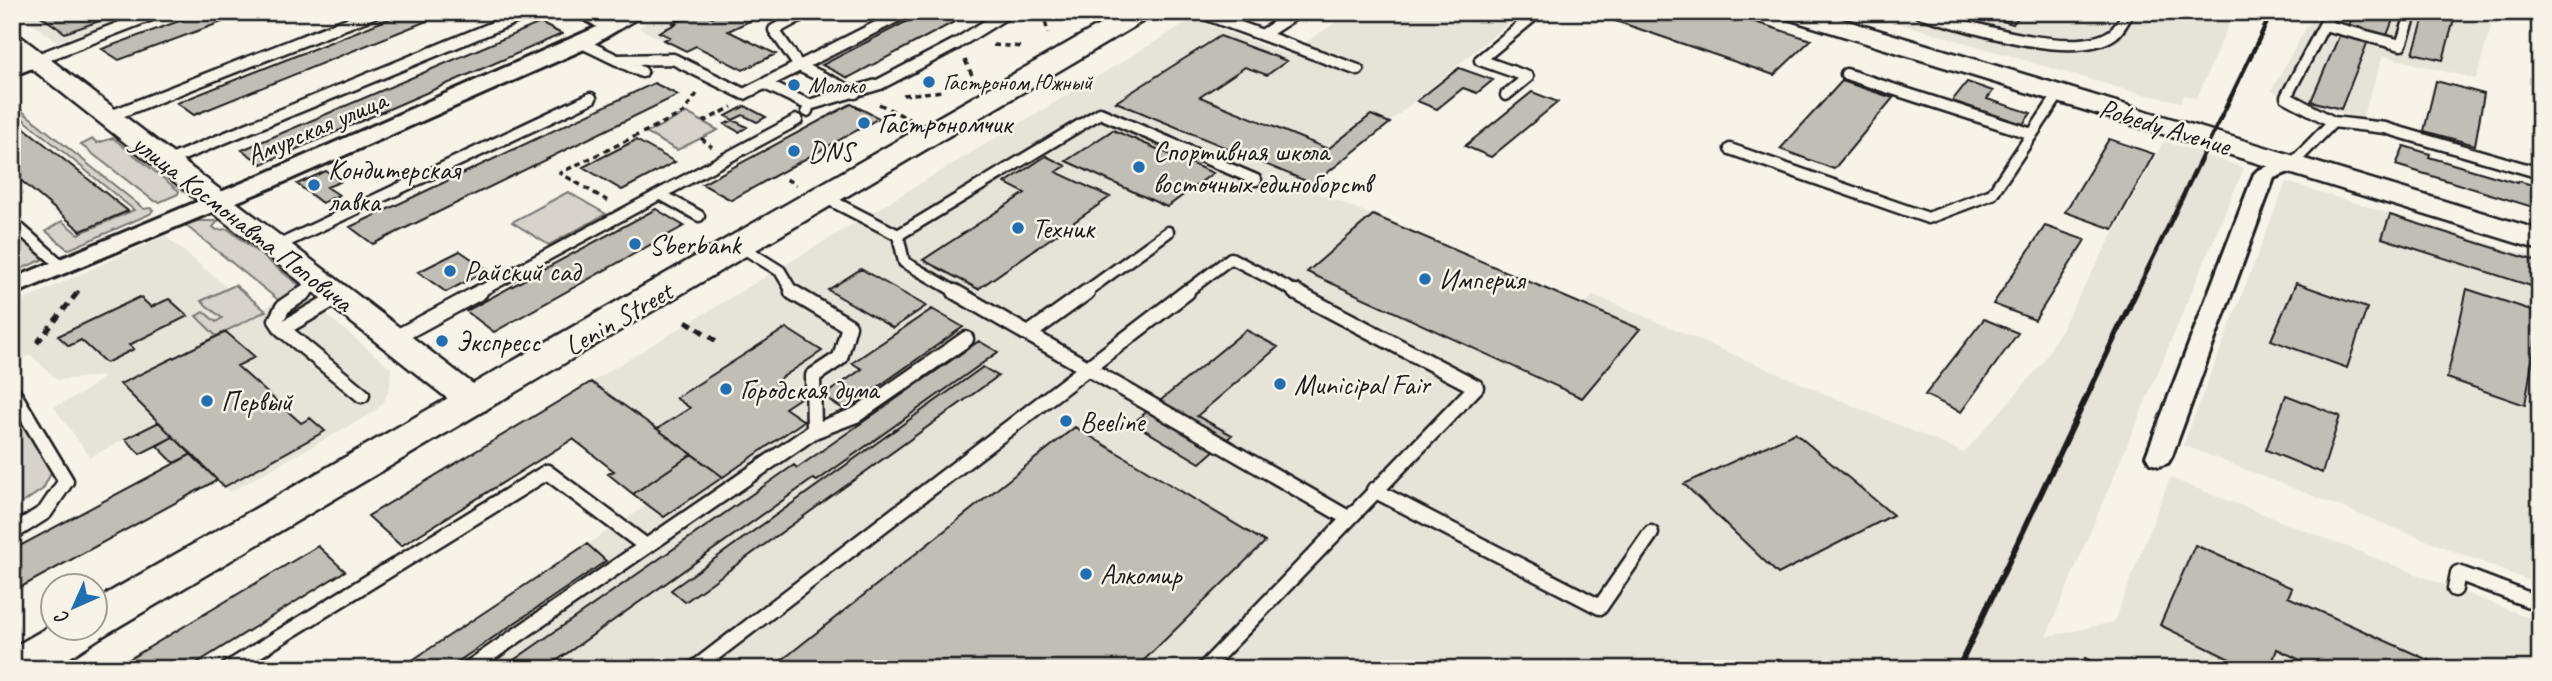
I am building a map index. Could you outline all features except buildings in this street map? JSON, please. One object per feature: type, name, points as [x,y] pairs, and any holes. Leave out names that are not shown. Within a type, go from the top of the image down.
[{"type":"main road","name":"Lenin Street","points":[[108,614],[1141,12]]},
{"type":"main road","name":"Pobedy Avenue","points":[[1790,12],[2540,240]]},
{"type":"main road","points":[[14,669],[60,642]]},
{"type":"street","points":[[581,12],[611,27]]},
{"type":"street","name":"Амурская улица","points":[[12,288],[582,43],[639,12]]},
{"type":"street","name":"улица Космонавта Поповича","points":[[12,41],[474,402]]},
{"type":"street","points":[[12,70],[38,59]]},
{"type":"street","points":[[2159,456],[2265,174],[2292,164]]},
{"type":"lane","points":[[38,59],[159,12]]},
{"type":"lane","points":[[108,117],[376,12]]},
{"type":"lane","points":[[807,12],[774,30],[799,66],[855,93]]},
{"type":"lane","points":[[617,60],[673,59],[744,94],[906,12]]},
{"type":"lane","points":[[765,84],[808,108],[880,84],[958,43],[1008,12]]},
{"type":"lane","points":[[1199,12],[1358,70]]},
{"type":"lane","points":[[1262,35],[1298,12]]},
{"type":"lane","points":[[1506,95],[1528,77],[1480,60],[1538,12]]},
{"type":"lane","points":[[1919,12],[2002,36],[2090,45],[2114,34],[2129,12]]},
{"type":"lane","points":[[2331,12],[2286,97],[2333,122],[2385,128],[2540,173]]},
{"type":"lane","points":[[2324,25],[2401,45],[2412,12]]},
{"type":"lane","points":[[166,162],[525,14]]},
{"type":"lane","points":[[582,43],[642,72]]},
{"type":"lane","points":[[1846,74],[2032,134]]},
{"type":"lane","points":[[1730,149],[1928,218],[1992,194],[2059,94]]},
{"type":"lane","points":[[275,247],[592,98]]},
{"type":"lane","points":[[898,235],[1100,113],[1256,180]]},
{"type":"lane","points":[[393,339],[797,120]]},
{"type":"lane","points":[[2292,164],[2333,122]]},
{"type":"lane","points":[[660,194],[699,216]]},
{"type":"lane","points":[[824,197],[898,235]]},
{"type":"lane","points":[[12,222],[62,267]]},
{"type":"lane","points":[[1030,333],[1168,232]]},
{"type":"lane","points":[[898,235],[904,262],[1348,518]]},
{"type":"lane","points":[[740,246],[780,271],[793,294],[849,326],[840,358],[813,376],[814,431]]},
{"type":"lane","points":[[694,669],[1231,258],[1476,387],[1374,490],[1205,669]]},
{"type":"lane","points":[[282,328],[331,290]]},
{"type":"lane","points":[[331,290],[286,303],[278,312],[276,320],[362,395]]},
{"type":"lane","points":[[468,669],[814,431],[856,415],[965,339]]},
{"type":"lane","points":[[12,533],[28,525],[56,502],[66,481],[14,395]]},
{"type":"lane","points":[[228,669],[547,471],[646,546]]},
{"type":"lane","points":[[1374,490],[1600,607],[1651,533]]},
{"type":"lane","points":[[2455,589],[2458,573],[2540,604]]},
{"type":"path","points":[[1043,12],[1048,33]]},
{"type":"path","points":[[627,212],[561,173],[683,113],[709,77]]},
{"type":"path","points":[[855,93],[912,121]]},
{"type":"path","points":[[703,122],[739,103],[744,94]]},
{"type":"path","points":[[668,245],[679,252]]},
{"type":"path","points":[[37,343],[79,291]]},
{"type":"path","points":[[686,321],[716,341]]},
{"type":"shaded area","points":[[17,12],[144,12],[57,42]]},
{"type":"shaded area","points":[[660,12],[723,12],[713,17],[735,28],[686,51],[639,28]]},
{"type":"shaded area","points":[[1351,12],[1509,12],[1518,15],[1309,189],[1585,304],[1594,295],[1964,453],[2042,364],[2164,141],[2244,168],[2046,637],[2114,622],[2170,478],[2540,622],[2540,669],[399,669],[647,505],[692,454],[591,382],[1193,19],[1288,55]]},
{"type":"shaded area","points":[[1861,12],[2234,12],[2197,98],[2184,95],[2181,102],[2126,90]]},
{"type":"shaded area","points":[[2315,12],[2495,12],[2476,79],[2383,56],[2362,119],[2271,91]]},
{"type":"shaded area","points":[[17,107],[144,209],[153,210],[150,214],[70,249],[66,248],[46,231],[62,221],[78,234],[134,210],[12,110]]},
{"type":"shaded area","points":[[687,113],[718,130],[677,150],[646,133]]},
{"type":"shaded area","points":[[113,138],[179,191],[178,194],[160,202],[154,201],[81,145],[93,139],[97,143]]},
{"type":"shaded area","points":[[2286,182],[2540,259],[2540,585],[2183,445]]},
{"type":"shaded area","points":[[568,192],[606,214],[549,245],[512,222]]},
{"type":"shaded area","points":[[198,221],[218,221],[213,227],[217,230],[228,229],[299,285],[282,303],[185,225]]},
{"type":"shaded area","points":[[12,228],[44,259],[12,273]]},
{"type":"shaded area","points":[[165,236],[258,313],[295,289],[391,368],[390,386],[384,402],[374,412],[230,492],[192,454],[174,463],[157,446],[140,454],[125,439],[90,457],[54,407],[81,394],[105,376],[57,380],[31,355],[15,362],[12,359],[12,305]]},
{"type":"shaded area","points":[[235,285],[266,311],[216,336],[196,316],[204,312],[216,322],[222,318],[201,301]]},
{"type":"shaded area","points":[[20,413],[52,471],[43,489],[12,510],[12,414]]},
{"type":"railway","points":[[2136,293],[2272,12]]},
{"type":"railway","points":[[1958,669],[2136,292]]},
{"type":"place","name":"Гастроном Южный","points":[[929,82]]},
{"type":"place","name":"Молоко","points":[[794,85]]},
{"type":"place","name":"Гастрономчик","points":[[864,123]]},
{"type":"place","name":"DNS","points":[[794,151]]},
{"type":"place","name":"Спортивная школа восточных единоборств","points":[[1139,167]]},
{"type":"place","name":"Кондитерская лавка","points":[[314,185]]},
{"type":"place","name":"Техник","points":[[1018,228]]},
{"type":"place","name":"Sberbank","points":[[635,244]]},
{"type":"place","name":"Райский сад","points":[[450,271]]},
{"type":"place","name":"Империя","points":[[1425,279]]},
{"type":"place","name":"Экспресс","points":[[442,341]]},
{"type":"place","name":"Municipal Fair","points":[[1280,384]]},
{"type":"place","name":"Городская дума","points":[[726,389]]},
{"type":"place","name":"Первый","points":[[207,401]]},
{"type":"place","name":"Beeline","points":[[1066,421]]},
{"type":"place","name":"Алкомир","points":[[1086,574]]}]
